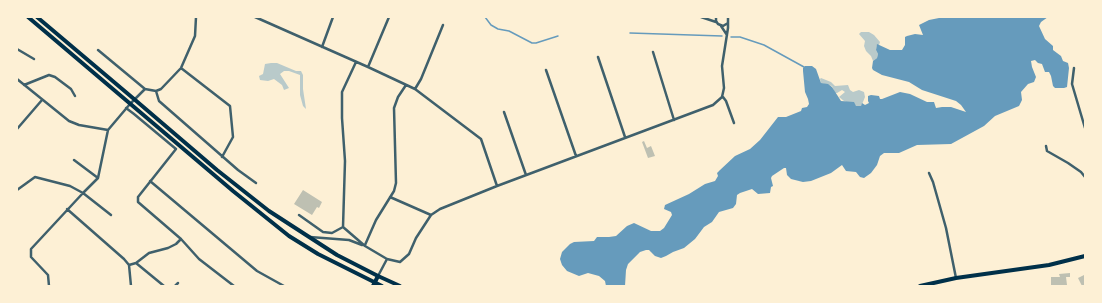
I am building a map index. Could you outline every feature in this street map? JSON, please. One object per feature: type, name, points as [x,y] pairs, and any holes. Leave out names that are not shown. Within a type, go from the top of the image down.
[{"type":"main road","points":[[28,17],[233,191],[289,236],[318,254],[374,284],[382,286]]},
{"type":"main road","points":[[36,17],[254,200],[337,255],[400,286]]},
{"type":"main road","points":[[920,286],[956,278],[1049,265],[1085,256]]},
{"type":"main road","points":[[374,284],[378,276]]},
{"type":"street","points":[[98,50],[145,89],[156,91],[161,89],[181,68],[195,36],[197,29],[196,17]]},
{"type":"street","points":[[255,17],[415,89],[481,139],[497,186]]},
{"type":"street","points":[[322,47],[333,17]]},
{"type":"street","points":[[368,67],[389,17]]},
{"type":"street","points":[[701,17],[716,22],[721,26],[727,35]]},
{"type":"street","points":[[716,17],[716,22]]},
{"type":"street","points":[[309,237],[349,240],[365,246],[388,259],[400,262],[409,254],[416,238],[432,215],[440,209],[497,186],[713,105],[722,97],[724,88],[722,66],[728,17]]},
{"type":"street","points":[[721,26],[725,26],[728,23]]},
{"type":"street","points":[[415,89],[443,25]]},
{"type":"street","points":[[17,49],[34,60]]},
{"type":"street","points":[[653,52],[674,120]]},
{"type":"street","points":[[598,57],[626,137]]},
{"type":"street","points":[[343,227],[344,162],[342,92],[356,62]]},
{"type":"street","points":[[181,68],[230,106],[233,137],[222,157]]},
{"type":"street","points":[[1074,68],[1072,84],[1085,128]]},
{"type":"street","points":[[546,70],[576,156]]},
{"type":"street","points":[[24,85],[49,75],[61,81],[75,96]]},
{"type":"street","points":[[17,79],[69,121],[79,125],[108,130]]},
{"type":"street","points":[[365,246],[376,220],[390,197],[396,183],[395,103],[406,85]]},
{"type":"street","points":[[49,286],[48,275],[31,257],[31,249],[83,192],[98,178],[108,130],[134,99],[145,89]]},
{"type":"street","points":[[156,91],[159,101],[222,157],[256,183]]},
{"type":"street","points":[[722,97],[726,101],[734,123]]},
{"type":"street","points":[[17,129],[42,100]]},
{"type":"street","points":[[126,108],[176,149],[138,197],[138,202],[181,239],[199,259],[234,286]]},
{"type":"street","points":[[504,112],[526,175]]},
{"type":"street","points":[[1046,146],[1046,151],[1068,163],[1081,172],[1085,177]]},
{"type":"street","points":[[74,160],[98,178]]},
{"type":"street","points":[[929,173],[933,182],[949,240],[956,278]]},
{"type":"street","points":[[17,190],[35,176],[70,186],[83,192],[111,215]]},
{"type":"street","points":[[150,181],[258,271],[284,286]]},
{"type":"street","points":[[390,197],[432,215]]},
{"type":"street","points":[[67,209],[129,265],[131,286]]},
{"type":"street","points":[[299,216],[323,232],[332,233],[343,227]]},
{"type":"street","points":[[343,227],[365,246]]},
{"type":"street","points":[[129,265],[136,263],[149,253],[168,248],[176,244],[181,239]]},
{"type":"street","points":[[378,276],[388,259]]},
{"type":"street","points":[[136,263],[164,286]]},
{"type":"street","points":[[174,286],[178,284]]},
{"type":"shaded area","points":[[861,32],[869,32],[880,42],[879,45],[877,45],[876,50],[878,54],[877,58],[873,61],[871,56],[866,51],[864,46],[865,41],[859,34]]},
{"type":"shaded area","points":[[277,63],[296,71],[301,71],[303,75],[303,89],[306,109],[303,106],[300,95],[300,75],[289,71],[284,71],[280,74],[289,88],[284,90],[282,85],[274,79],[268,81],[260,80],[259,76],[263,74],[265,64]]},
{"type":"shaded area","points":[[821,78],[831,82],[835,86],[848,85],[850,90],[853,92],[859,90],[864,92],[865,97],[861,106],[856,106],[844,101],[839,97],[845,92],[842,90],[835,93],[832,86],[821,83]]},
{"type":"water","points":[[940,17],[1048,17],[1041,22],[1039,26],[1045,39],[1053,46],[1053,50],[1061,56],[1063,61],[1068,63],[1069,68],[1067,87],[1055,88],[1049,72],[1045,72],[1042,64],[1035,60],[1031,61],[1036,77],[1034,82],[1028,84],[1021,92],[1022,100],[1019,106],[995,116],[984,126],[951,144],[917,145],[899,153],[884,153],[880,156],[877,165],[871,173],[864,178],[860,177],[856,172],[846,171],[842,165],[831,173],[811,181],[803,182],[791,179],[787,175],[786,168],[784,168],[772,176],[773,186],[771,187],[770,193],[758,194],[752,189],[740,193],[737,195],[736,204],[733,208],[719,212],[712,222],[704,227],[695,239],[684,248],[661,258],[655,256],[649,250],[640,252],[628,264],[625,286],[606,286],[605,281],[599,276],[588,273],[579,276],[567,271],[562,265],[560,259],[562,252],[574,242],[594,241],[597,237],[616,236],[627,226],[634,223],[651,231],[660,231],[664,228],[672,215],[671,212],[664,209],[665,205],[689,194],[705,184],[715,181],[718,176],[717,173],[735,156],[750,149],[760,140],[778,117],[786,117],[801,111],[802,108],[807,107],[809,104],[805,92],[803,71],[805,66],[812,66],[816,69],[821,83],[828,84],[832,87],[841,101],[854,102],[856,106],[861,106],[862,103],[865,105],[869,103],[868,96],[871,95],[879,96],[880,99],[882,99],[900,92],[910,94],[927,102],[934,102],[936,108],[951,107],[966,112],[956,101],[922,90],[909,82],[882,75],[872,68],[873,61],[877,58],[878,54],[876,50],[877,44],[890,50],[902,50],[905,45],[905,37],[915,34],[923,35],[919,25]]},
{"type":"building","points":[[644,141],[647,148],[651,146],[655,156],[648,158],[642,142]]},
{"type":"building","points":[[303,190],[322,202],[319,208],[317,207],[312,215],[294,204]]},
{"type":"building","points":[[1070,273],[1070,277],[1066,277],[1067,285],[1051,286],[1051,277],[1060,277],[1059,274]]},
{"type":"building","points":[[1084,275],[1085,285],[1082,286],[1078,278]]},
{"type":"waterway","points":[[485,17],[491,25],[498,29],[509,31],[532,43],[558,36]]},
{"type":"waterway","points":[[630,33],[722,36]]},
{"type":"waterway","points":[[731,37],[740,37],[764,45],[804,67]]}]
